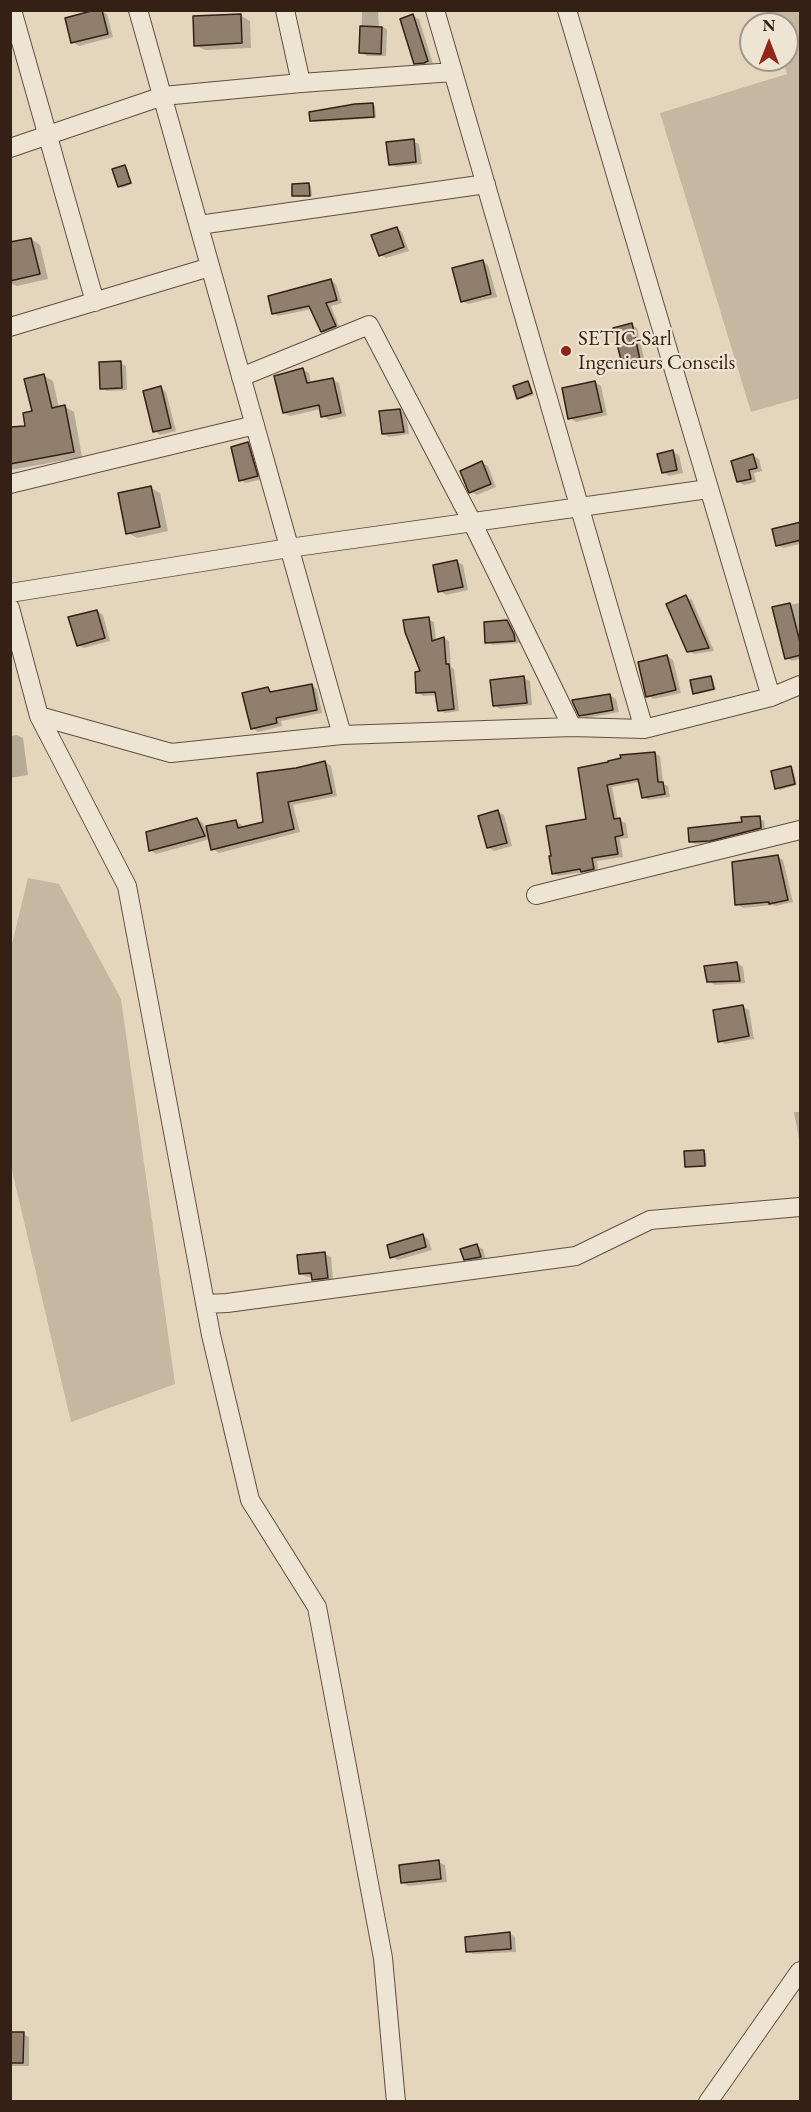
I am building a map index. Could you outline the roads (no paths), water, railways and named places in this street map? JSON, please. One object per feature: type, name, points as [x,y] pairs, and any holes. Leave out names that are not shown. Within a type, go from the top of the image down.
[{"type":"street","points":[[12,10],[95,302]]},
{"type":"street","points":[[138,10],[342,735]]},
{"type":"street","points":[[285,10],[301,83]]},
{"type":"street","points":[[435,10],[645,729]]},
{"type":"street","points":[[567,10],[771,697]]},
{"type":"street","points":[[10,148],[163,96],[453,72]]},
{"type":"street","points":[[199,225],[486,184]]},
{"type":"street","points":[[10,327],[210,267]]},
{"type":"street","points":[[242,376],[369,325],[472,522],[572,727]]},
{"type":"street","points":[[10,484],[255,425]]},
{"type":"street","points":[[10,593],[289,548],[708,489]]},
{"type":"street","points":[[11,614],[39,716],[127,886],[205,1304],[250,1500],[317,1607],[383,1958],[396,2102]]},
{"type":"street","points":[[39,716],[171,753],[342,735],[572,727],[645,729],[771,697],[801,685]]},
{"type":"street","points":[[536,896],[801,830]]},
{"type":"street","points":[[205,1304],[239,1302],[576,1256],[650,1220],[801,1207]]},
{"type":"street","points":[[708,2102],[801,1971]]},
{"type":"place","name":"SETIC-Sarl Ingenieurs Conseils","points":[[566,351]]}]
